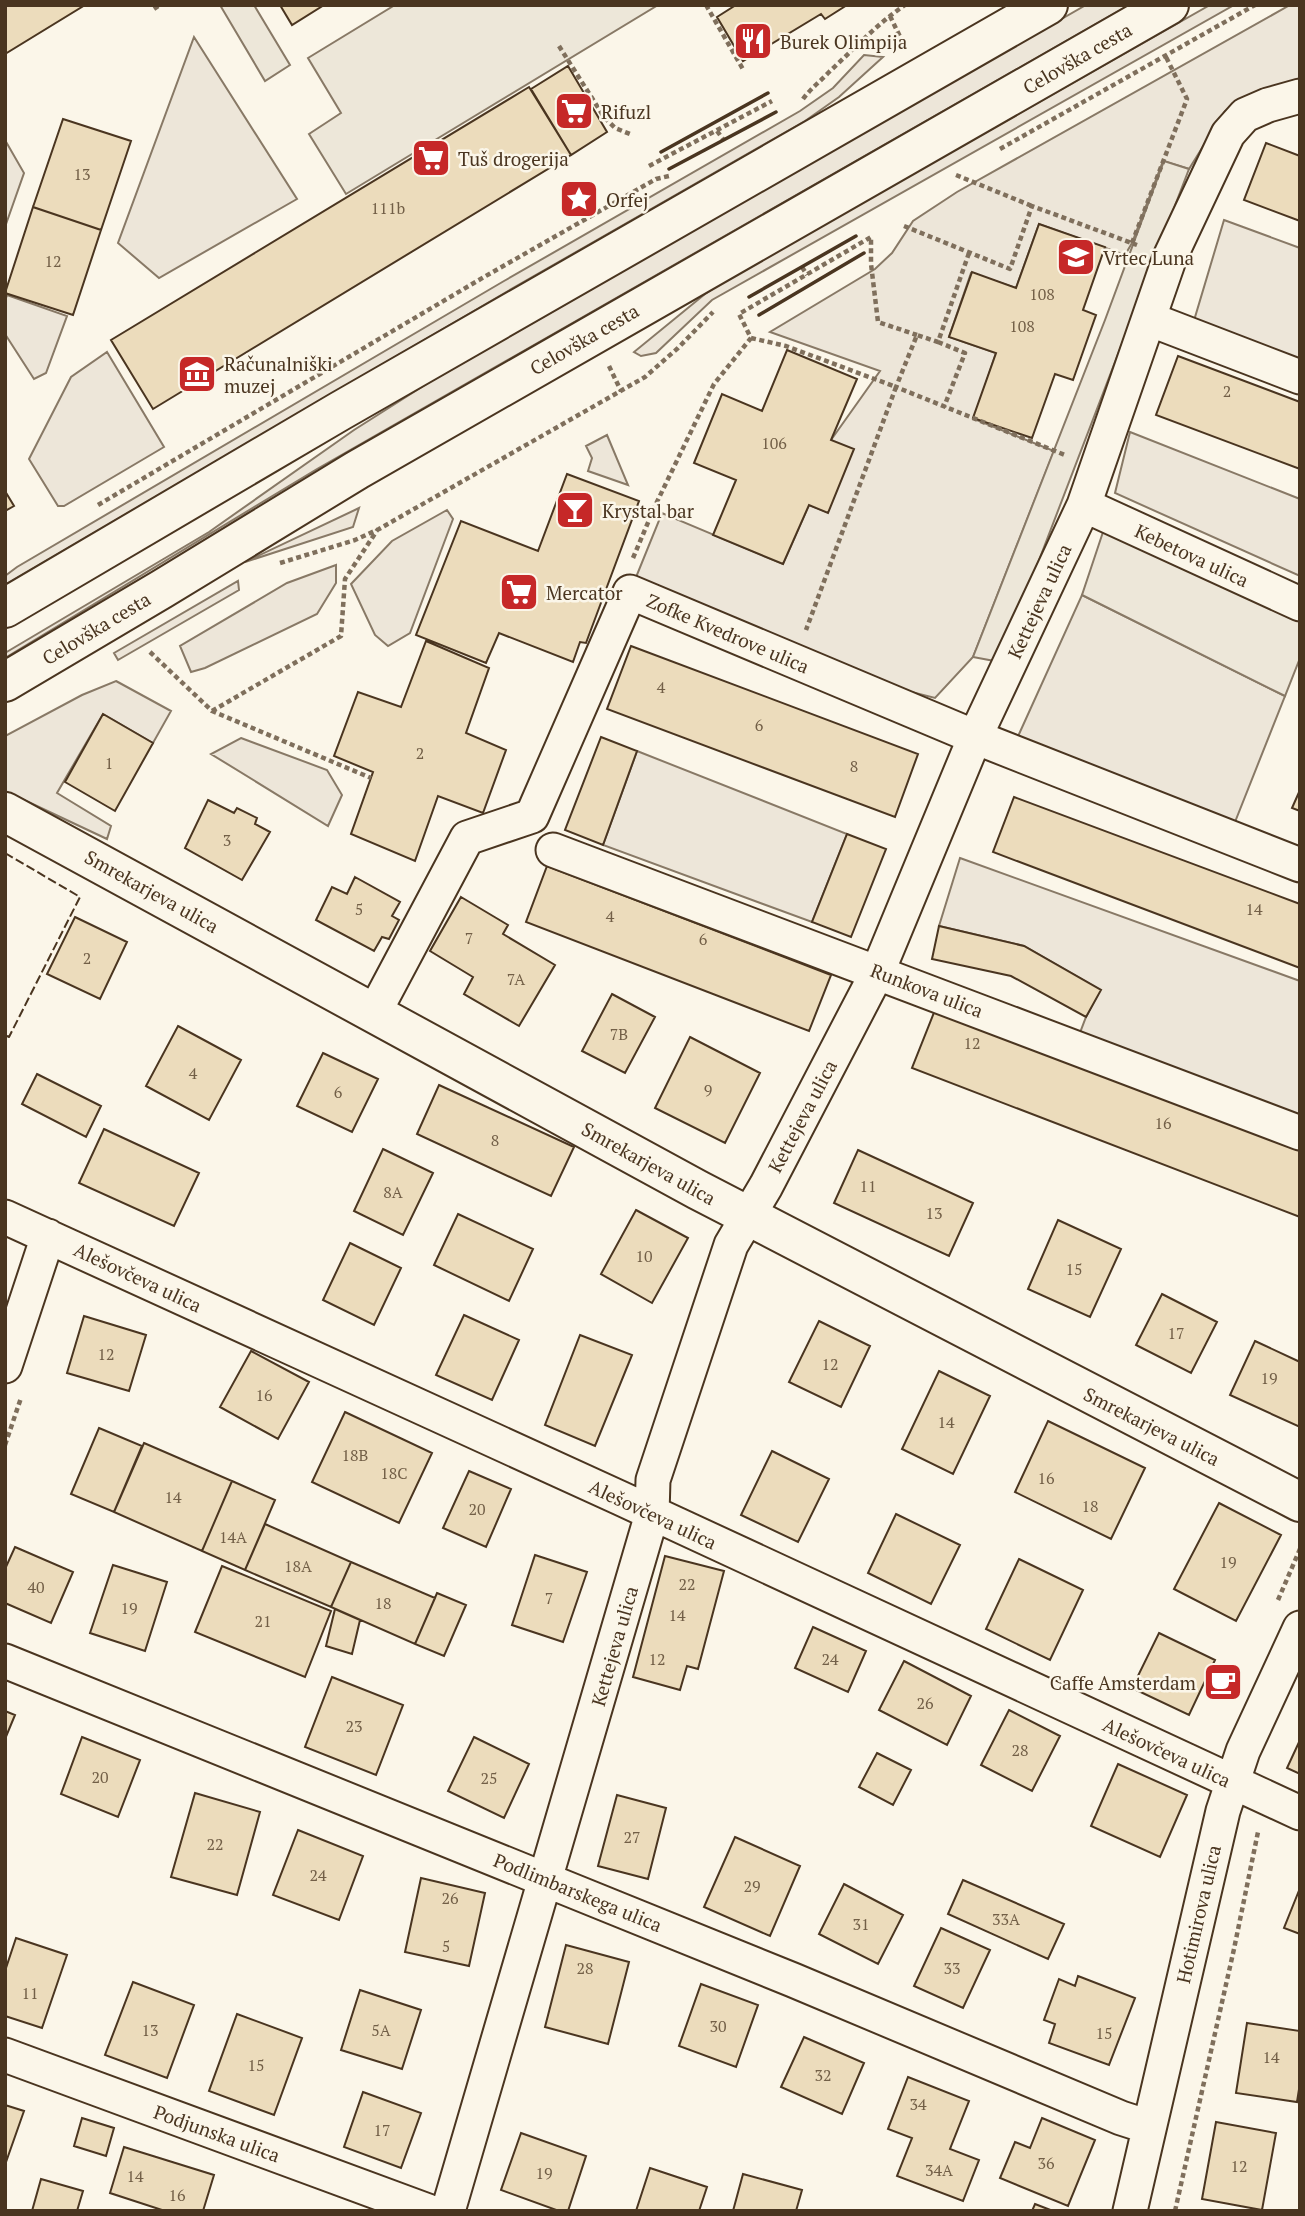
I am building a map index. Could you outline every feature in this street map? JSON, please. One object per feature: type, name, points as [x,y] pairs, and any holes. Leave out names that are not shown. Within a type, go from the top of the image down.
[{"type":"main road","points":[[5,608],[389,383],[1048,5]]},
{"type":"main road","name":"Celovška cesta","points":[[5,682],[356,470],[1169,5]]},
{"type":"main road","name":"Smrekarjeva ulica","points":[[5,812],[748,1217],[1300,1502]]},
{"type":"street","name":"Kettejeva ulica","points":[[448,2211],[652,1514],[653,1480],[731,1245],[878,971],[975,737],[1084,505],[1170,257],[1228,134],[1245,115],[1300,96]]},
{"type":"street","points":[[1149,319],[1300,377]]},
{"type":"street","name":"Kebetova ulica","points":[[1084,505],[1300,604]]},
{"type":"street","name":"Zofke Kvedrove ulica","points":[[374,1013],[467,838],[532,816],[631,592],[975,737],[1300,865]]},
{"type":"street","name":"Runkova ulica","points":[[554,850],[1300,1133]]},
{"type":"street","name":"Alešovčeva ulica","points":[[5,1217],[1300,1813]]},
{"type":"street","points":[[5,1366],[48,1236]]},
{"type":"street","name":"Hotimirova ulica","points":[[1130,2211],[1218,1828],[1243,1751],[1300,1628]]},
{"type":"street","name":"Podlimbarskega ulica","points":[[5,1661],[547,1879],[1121,2118],[1150,2127]]},
{"type":"street","name":"Podjunska ulica","points":[[5,2054],[428,2211]]},
{"type":"path","points":[[706,5],[744,71]]},
{"type":"path","points":[[811,88],[905,5]]},
{"type":"path","points":[[991,155],[1255,5]]},
{"type":"path","points":[[890,16],[905,45]]},
{"type":"path","points":[[559,46],[604,117],[615,128],[630,134]]},
{"type":"path","points":[[1132,243],[1187,99],[1165,55]]},
{"type":"path","points":[[649,166],[772,102]]},
{"type":"path","points":[[717,131],[723,139]]},
{"type":"path","points":[[946,180],[967,168]]},
{"type":"path","points":[[956,174],[1170,257]]},
{"type":"path","points":[[94,508],[472,284],[656,179]]},
{"type":"path","points":[[904,226],[1010,269],[1032,205]]},
{"type":"path","points":[[751,338],[739,314],[871,237],[871,264],[878,322],[965,353],[944,407]]},
{"type":"path","points":[[938,342],[969,253]]},
{"type":"path","points":[[802,267],[807,275]]},
{"type":"path","points":[[794,662],[917,335]]},
{"type":"path","points":[[751,338],[786,346],[896,387],[1098,468]]},
{"type":"path","points":[[631,592],[621,587],[655,506],[714,384],[751,338]]},
{"type":"path","points":[[291,561],[355,540],[379,529],[645,377],[678,348]]},
{"type":"path","points":[[609,366],[621,391]]},
{"type":"path","points":[[212,711],[341,636],[345,579],[379,529]]},
{"type":"path","points":[[150,652],[212,711],[371,778]]},
{"type":"path","points":[[1175,2211],[1258,1833],[1251,1823]]},
{"type":"shaded area","points":[[220,5],[254,5],[290,65],[265,81]]},
{"type":"shaded area","points":[[395,5],[658,5],[346,194],[309,134],[341,113],[308,58]]},
{"type":"shaded area","points":[[1086,5],[1129,5],[317,469],[5,658],[5,653],[209,532],[354,430],[428,383]]},
{"type":"shaded area","points":[[1210,5],[1234,5],[712,300],[656,353],[641,356],[634,352],[705,294],[731,277]]},
{"type":"shaded area","points":[[1290,5],[1300,5],[1300,82],[1225,111],[1189,169],[1163,161],[1125,255],[1039,224],[1016,288],[971,273],[949,337],[996,353],[974,419],[1054,451],[973,657],[935,698],[794,662],[630,592],[662,513],[783,564],[809,505],[827,512],[831,440],[880,371],[770,332],[875,269],[892,253],[913,221],[957,192]]},
{"type":"shaded area","points":[[194,37],[297,199],[159,278],[118,243]]},
{"type":"shaded area","points":[[864,55],[883,57],[839,97],[805,121],[5,585],[5,576],[17,567],[800,111],[833,88]]},
{"type":"shaded area","points":[[5,140],[24,173],[5,227]]},
{"type":"shaded area","points":[[1164,161],[1189,169],[1000,662],[973,657],[1105,320]]},
{"type":"shaded area","points":[[1224,220],[1300,248],[1300,377],[1190,334]]},
{"type":"shaded area","points":[[7,295],[67,316],[46,373],[34,379],[5,334]]},
{"type":"shaded area","points":[[107,352],[164,447],[64,506],[58,506],[29,459],[71,377]]},
{"type":"shaded area","points":[[1130,432],[1300,499],[1300,576],[1115,493]]},
{"type":"shaded area","points":[[607,435],[628,485],[588,471],[592,458],[586,446]]},
{"type":"shaded area","points":[[359,508],[353,527],[245,562]]},
{"type":"shaded area","points":[[447,510],[453,519],[410,633],[388,646],[375,635],[351,584],[392,541]]},
{"type":"shaded area","points":[[1104,529],[1300,618],[1300,658],[1285,696],[1082,595]]},
{"type":"shaded area","points":[[336,565],[336,583],[317,614],[205,668],[191,672],[180,646],[287,583]]},
{"type":"shaded area","points":[[238,581],[239,590],[118,660],[114,653]]},
{"type":"shaded area","points":[[1082,595],[1285,696],[1233,827],[1015,743]]},
{"type":"shaded area","points":[[116,681],[171,711],[153,743],[103,714],[57,793],[111,826],[107,839],[5,791],[5,736],[82,695]]},
{"type":"shaded area","points":[[241,738],[327,770],[342,795],[328,826],[211,754]]},
{"type":"shaded area","points":[[637,751],[847,834],[812,922],[603,845]]},
{"type":"shaded area","points":[[960,858],[1300,981],[1300,1121],[1078,1038],[1100,990],[1024,946],[939,926]]},
{"type":"building","points":[[5,5],[85,5],[5,54]]},
{"type":"building","points":[[280,5],[324,5],[292,25]]},
{"type":"building","points":[[736,5],[847,5],[825,19],[821,14],[743,61],[717,17]]},
{"type":"building","points":[[568,66],[607,132],[571,155],[531,89]]},
{"type":"building","points":[[529,87],[571,155],[153,409],[111,340]]},
{"type":"building","points":[[63,119],[131,141],[101,230],[33,207]]},
{"type":"building","points":[[1266,143],[1300,156],[1300,221],[1244,200]]},
{"type":"building","points":[[33,207],[101,230],[73,315],[5,293]]},
{"type":"building","points":[[1039,224],[1105,247],[1083,310],[1096,315],[1073,380],[1055,374],[1032,438],[973,418],[996,353],[949,337],[972,272],[1016,288]]},
{"type":"building","points":[[787,350],[857,379],[831,440],[854,449],[828,513],[809,505],[783,564],[713,535],[736,480],[694,463],[722,394],[762,411]]},
{"type":"building","points":[[1178,356],[1300,402],[1300,469],[1156,415]]},
{"type":"building","name":"Mercator","points":[[567,474],[639,501],[586,643],[580,642],[573,662],[499,633],[486,663],[416,635],[461,521],[538,551]]},
{"type":"building","points":[[5,491],[14,506],[5,511]]},
{"type":"building","points":[[426,641],[489,668],[466,733],[506,750],[483,813],[438,796],[415,861],[351,834],[373,772],[334,756],[358,692],[401,707]]},
{"type":"building","points":[[631,646],[918,754],[895,817],[607,709]]},
{"type":"building","points":[[103,714],[153,743],[115,811],[65,782]]},
{"type":"building","points":[[601,737],[637,751],[603,845],[565,830]]},
{"type":"building","points":[[1300,790],[1300,811],[1292,808]]},
{"type":"building","points":[[1014,797],[1300,904],[1300,968],[993,852]]},
{"type":"building","points":[[208,800],[234,813],[237,808],[257,818],[255,824],[270,832],[242,880],[185,848]]},
{"type":"building","points":[[847,834],[886,849],[851,937],[812,922]]},
{"type":"building","points":[[547,866],[831,975],[809,1031],[526,922]]},
{"type":"building","points":[[355,877],[400,902],[392,916],[399,920],[389,939],[382,937],[374,951],[316,920],[332,887],[347,894]]},
{"type":"building","points":[[461,897],[508,925],[503,934],[555,965],[519,1026],[464,994],[473,977],[430,951]]},
{"type":"building","points":[[75,917],[127,942],[100,999],[47,974]]},
{"type":"building","points":[[939,926],[1024,946],[1101,990],[1086,1017],[1011,976],[932,959]]},
{"type":"building","points":[[612,994],[655,1017],[625,1073],[582,1051]]},
{"type":"building","points":[[935,1010],[1300,1151],[1300,1217],[912,1068]]},
{"type":"building","points":[[178,1026],[241,1060],[209,1120],[146,1086]]},
{"type":"building","points":[[690,1037],[760,1073],[725,1143],[655,1108]]},
{"type":"building","points":[[323,1053],[378,1079],[352,1132],[297,1106]]},
{"type":"building","points":[[37,1074],[101,1106],[86,1137],[22,1104]]},
{"type":"building","points":[[439,1085],[574,1147],[551,1196],[417,1134]]},
{"type":"building","points":[[104,1129],[199,1173],[174,1226],[79,1183]]},
{"type":"building","points":[[383,1149],[433,1173],[403,1235],[354,1211]]},
{"type":"building","points":[[858,1150],[973,1203],[949,1256],[834,1203]]},
{"type":"building","points":[[636,1210],[688,1238],[652,1303],[601,1274]]},
{"type":"building","points":[[458,1214],[533,1249],[509,1301],[434,1265]]},
{"type":"building","points":[[1058,1220],[1121,1249],[1090,1317],[1028,1289]]},
{"type":"building","points":[[350,1243],[401,1268],[374,1325],[323,1300]]},
{"type":"building","points":[[1162,1294],[1217,1322],[1191,1373],[1136,1345]]},
{"type":"building","points":[[464,1315],[519,1340],[492,1400],[436,1375]]},
{"type":"building","points":[[84,1316],[146,1335],[129,1391],[67,1373]]},
{"type":"building","points":[[819,1321],[870,1346],[841,1407],[789,1382]]},
{"type":"building","points":[[580,1335],[632,1355],[595,1446],[545,1425]]},
{"type":"building","points":[[1255,1341],[1300,1362],[1300,1427],[1230,1395]]},
{"type":"building","points":[[251,1351],[309,1382],[278,1439],[220,1407]]},
{"type":"building","points":[[939,1371],[990,1396],[953,1474],[902,1449]]},
{"type":"building","points":[[345,1412],[432,1453],[399,1523],[312,1482]]},
{"type":"building","points":[[1048,1421],[1145,1468],[1111,1539],[1015,1492]]},
{"type":"building","points":[[99,1428],[142,1446],[114,1512],[71,1494]]},
{"type":"building","points":[[144,1443],[232,1481],[202,1551],[114,1512]]},
{"type":"building","points":[[772,1451],[829,1479],[798,1542],[741,1515]]},
{"type":"building","points":[[469,1471],[511,1489],[486,1547],[443,1528]]},
{"type":"building","points":[[232,1481],[275,1500],[245,1570],[202,1551]]},
{"type":"building","points":[[1219,1503],[1281,1535],[1236,1621],[1174,1589]]},
{"type":"building","points":[[896,1514],[960,1545],[931,1604],[868,1573]]},
{"type":"building","points":[[265,1524],[351,1562],[331,1607],[245,1570]]},
{"type":"building","points":[[15,1547],[73,1572],[51,1623],[5,1603],[5,1569]]},
{"type":"building","points":[[535,1555],[587,1572],[563,1642],[512,1625]]},
{"type":"building","points":[[665,1556],[724,1571],[698,1669],[687,1666],[680,1690],[633,1677]]},
{"type":"building","points":[[1019,1559],[1083,1590],[1050,1660],[986,1629]]},
{"type":"building","points":[[351,1562],[435,1598],[415,1644],[331,1607]]},
{"type":"building","points":[[113,1565],[167,1582],[145,1651],[90,1633]]},
{"type":"building","points":[[222,1566],[331,1611],[305,1677],[195,1632]]},
{"type":"building","points":[[437,1593],[466,1605],[444,1656],[415,1644]]},
{"type":"building","points":[[335,1609],[360,1620],[352,1654],[326,1646]]},
{"type":"building","points":[[813,1627],[866,1651],[848,1692],[795,1668]]},
{"type":"building","points":[[1159,1633],[1215,1660],[1189,1715],[1132,1688]]},
{"type":"building","points":[[904,1661],[971,1696],[947,1745],[879,1710]]},
{"type":"building","points":[[332,1677],[403,1705],[376,1775],[305,1747]]},
{"type":"building","points":[[1009,1710],[1060,1736],[1032,1791],[981,1765]]},
{"type":"building","points":[[5,1711],[15,1715],[5,1739]]},
{"type":"building","points":[[82,1737],[140,1760],[118,1817],[61,1794]]},
{"type":"building","points":[[474,1737],[529,1764],[504,1818],[448,1791]]},
{"type":"building","points":[[1300,1740],[1300,1774],[1287,1768]]},
{"type":"building","points":[[877,1753],[911,1770],[893,1805],[859,1787]]},
{"type":"building","points":[[1118,1764],[1187,1795],[1160,1857],[1091,1826]]},
{"type":"building","points":[[195,1793],[260,1812],[237,1895],[171,1877]]},
{"type":"building","points":[[617,1795],[666,1808],[648,1879],[598,1866]]},
{"type":"building","points":[[298,1830],[363,1856],[339,1920],[273,1895]]},
{"type":"building","points":[[735,1837],[800,1866],[770,1936],[704,1907]]},
{"type":"building","points":[[421,1878],[485,1893],[469,1966],[405,1952]]},
{"type":"building","points":[[963,1880],[1064,1924],[1048,1959],[948,1914]]},
{"type":"building","points":[[844,1884],[903,1915],[878,1964],[819,1934]]},
{"type":"building","points":[[1300,1888],[1300,1934],[1284,1928]]},
{"type":"building","points":[[941,1928],[990,1950],[963,2008],[914,1986]]},
{"type":"building","points":[[16,1938],[67,1955],[42,2028],[5,2016],[5,1971]]},
{"type":"building","points":[[566,1945],[629,1962],[608,2044],[545,2027]]},
{"type":"building","points":[[1078,1976],[1135,1998],[1109,2065],[1049,2043],[1055,2024],[1044,2020],[1059,1979],[1075,1986]]},
{"type":"building","points":[[133,1982],[194,2005],[167,2078],[105,2055]]},
{"type":"building","points":[[701,1984],[758,2005],[736,2067],[679,2046]]},
{"type":"building","points":[[360,1990],[421,2010],[402,2069],[341,2050]]},
{"type":"building","points":[[237,2014],[302,2038],[274,2115],[209,2091]]},
{"type":"building","points":[[1247,2023],[1300,2031],[1300,2083],[1297,2102],[1236,2093]]},
{"type":"building","points":[[804,2037],[864,2063],[842,2114],[781,2087]]},
{"type":"building","points":[[908,2077],[969,2101],[950,2149],[979,2160],[963,2201],[897,2176],[912,2138],[888,2129]]},
{"type":"building","points":[[363,2092],[421,2113],[401,2168],[344,2147]]},
{"type":"building","points":[[5,2105],[24,2111],[6,2162],[5,2162]]},
{"type":"building","points":[[82,2118],[114,2128],[106,2156],[74,2146]]},
{"type":"building","points":[[1042,2118],[1095,2140],[1068,2206],[1000,2178],[1015,2142],[1030,2148]]},
{"type":"building","points":[[1216,2122],[1276,2133],[1262,2210],[1202,2199]]},
{"type":"building","points":[[521,2133],[586,2156],[568,2211],[559,2211],[501,2190]]},
{"type":"building","points":[[124,2147],[214,2175],[203,2211],[165,2211],[110,2193]]},
{"type":"building","points":[[650,2168],[707,2187],[699,2211],[636,2211]]},
{"type":"building","points":[[743,2174],[802,2190],[796,2211],[733,2211]]},
{"type":"building","points":[[41,2179],[83,2191],[77,2211],[32,2211]]},
{"type":"building","points":[[1035,2204],[1053,2211],[1032,2211]]},
{"type":"fence","points":[[5,853],[80,897],[9,1037],[5,1035]]},
{"type":"wall","points":[[661,152],[768,93]]},
{"type":"wall","points":[[669,169],[776,112]]},
{"type":"wall","points":[[749,297],[856,236]]},
{"type":"wall","points":[[759,315],[864,253]]},
{"type":"place","name":"Burek Olimpija","points":[[753,41]]},
{"type":"place","name":"Rifuzl","points":[[574,111]]},
{"type":"place","name":"Tuš drogerija","points":[[431,158]]},
{"type":"place","name":"Orfej","points":[[579,199]]},
{"type":"place","name":"Vrtec Luna","points":[[1076,257]]},
{"type":"place","name":"Računalniški muzej","points":[[197,374]]},
{"type":"place","name":"Krystal bar","points":[[575,510]]},
{"type":"place","name":"Mercator","points":[[519,592]]},
{"type":"place","name":"Caffe Amsterdam","points":[[1223,1682]]}]
